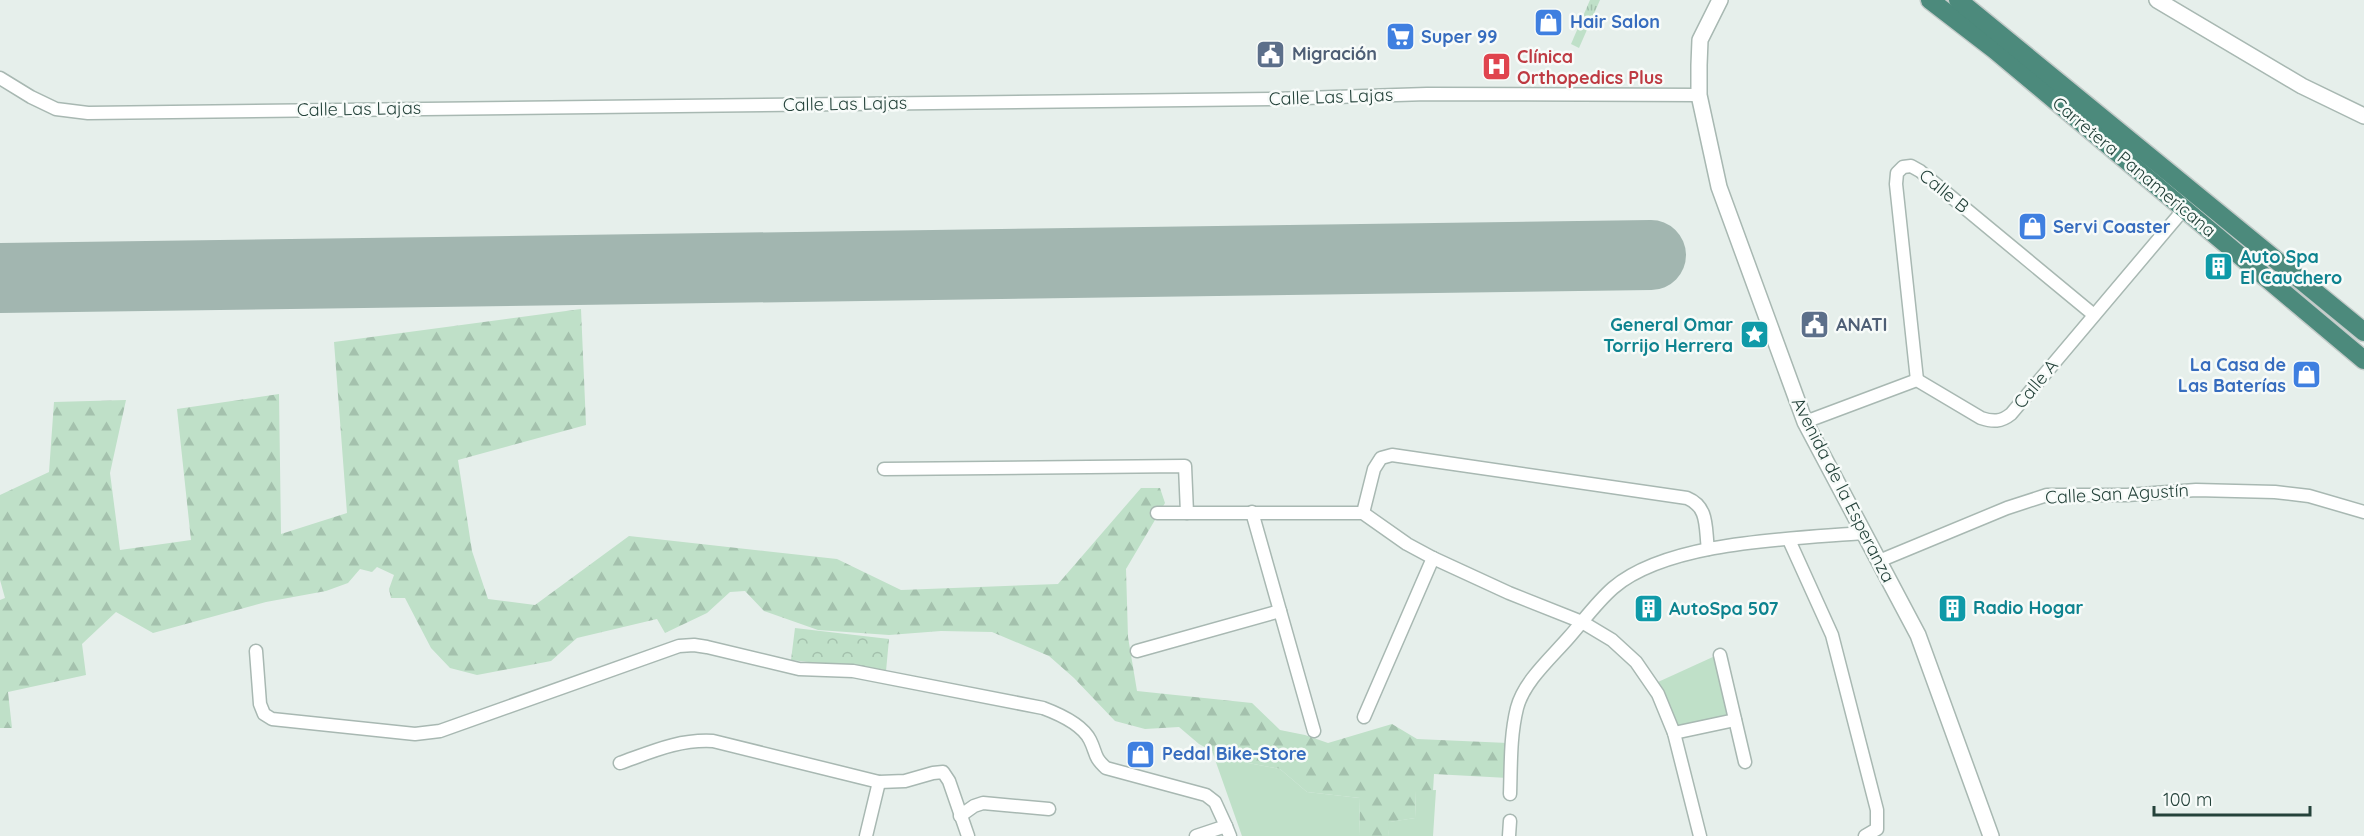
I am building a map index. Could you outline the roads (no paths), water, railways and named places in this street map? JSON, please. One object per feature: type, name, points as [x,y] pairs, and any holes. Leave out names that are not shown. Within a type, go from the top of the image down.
[{"type":"highway","name":"Carretera Panamericana","points":[[1930,0],[1995,50],[2364,360]]},
{"type":"highway","name":"Carretera Panamericana","points":[[1958,0],[2364,332]]},
{"type":"street","name":"Avenida de la Esperanza","points":[[1720,0],[1700,40],[1699,95],[1719,187],[1805,422],[1918,635],[1991,836]]},
{"type":"street","points":[[2157,0],[2302,86],[2364,116]]},
{"type":"street","name":"Calle Las Lajas","points":[[0,78],[56,110],[88,113],[1273,99],[1428,94],[1699,95]]},
{"type":"street","name":"Calle B","points":[[1917,380],[1896,184],[1897,173],[1903,167],[1911,166],[1920,171],[2094,315]]},
{"type":"street","name":"Calle A","points":[[1917,380],[1981,418],[2001,420],[2011,414],[2184,209]]},
{"type":"street","points":[[1805,422],[1917,380]]},
{"type":"street","points":[[1363,513],[1374,469],[1381,458],[1392,455],[1687,498],[1698,503],[1703,513],[1708,549]]},
{"type":"street","points":[[884,469],[1185,466],[1187,513]]},
{"type":"street","name":"Calle San Agustín","points":[[1879,561],[2007,508],[2047,495],[2127,495],[2196,490],[2275,492],[2309,496],[2364,512]]},
{"type":"street","points":[[1252,512],[1314,731]]},
{"type":"street","points":[[1157,513],[1363,513],[1407,544],[1433,558],[1509,593],[1582,622],[1612,640],[1636,662],[1658,694],[1674,733],[1700,836]]},
{"type":"street","points":[[1510,794],[1517,706],[1530,683],[1613,588],[1638,572],[1665,560],[1708,549],[1863,533]]},
{"type":"street","points":[[1789,540],[1832,635],[1877,810],[1877,829],[1865,836]]},
{"type":"street","points":[[1364,717],[1433,558]]},
{"type":"street","points":[[1137,651],[1280,611]]},
{"type":"street","points":[[256,651],[260,704],[264,714],[272,719],[415,734],[440,731],[679,646],[694,645],[813,671],[853,671],[1043,708],[1057,713],[1083,730],[1090,740],[1095,758],[1106,768],[1206,795],[1215,802],[1228,831],[1196,836]]},
{"type":"street","points":[[1720,655],[1745,762]]},
{"type":"street","points":[[1674,733],[1736,720]]},
{"type":"street","points":[[620,763],[687,741],[713,741],[879,782],[906,781],[943,772],[949,781],[968,836]]},
{"type":"street","points":[[866,836],[879,782]]},
{"type":"street","points":[[960,816],[974,806],[983,803],[1048,809]]},
{"type":"street","points":[[1509,836],[1510,822]]},
{"type":"place","name":"Hair Salon","points":[[1549,22]]},
{"type":"place","name":"Super 99","points":[[1400,37]]},
{"type":"place","name":"Migración","points":[[1271,54]]},
{"type":"place","name":"Clínica Orthopedics Plus","points":[[1496,67]]},
{"type":"place","name":"Servi Coaster","points":[[2032,227]]},
{"type":"place","name":"Auto Spa El Cauchero","points":[[2219,267]]},
{"type":"place","name":"ANATI","points":[[1815,325]]},
{"type":"place","name":"General Omar Torrijo Herrera","points":[[1754,335]]},
{"type":"place","name":"La Casa de Las Baterías","points":[[2307,375]]},
{"type":"place","name":"Radio Hogar","points":[[1952,608]]},
{"type":"place","name":"AutoSpa 507","points":[[1648,609]]},
{"type":"place","name":"Pedal Bike-Store","points":[[1141,754]]}]
